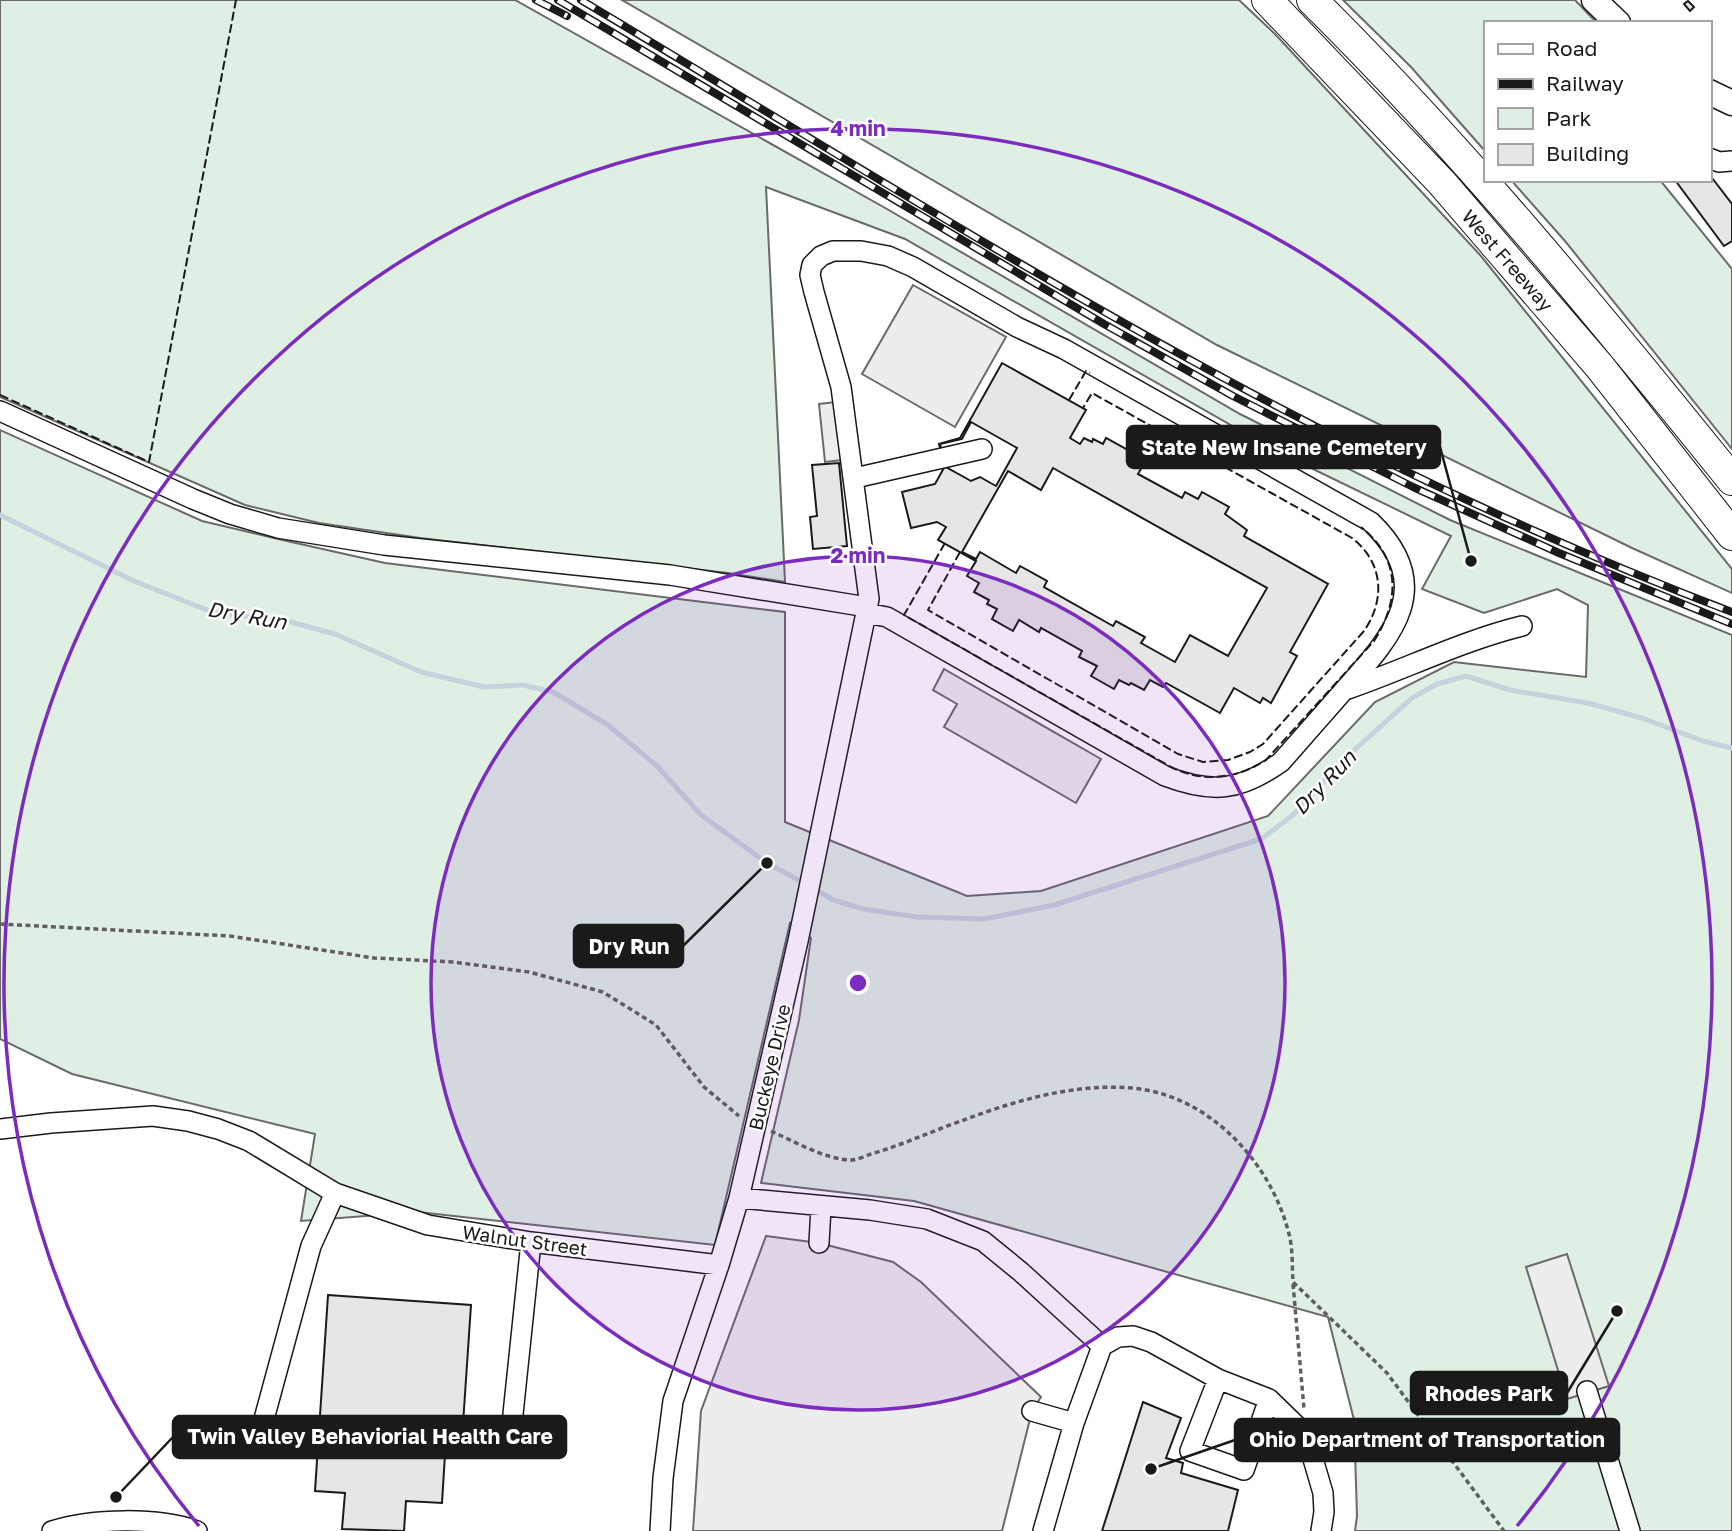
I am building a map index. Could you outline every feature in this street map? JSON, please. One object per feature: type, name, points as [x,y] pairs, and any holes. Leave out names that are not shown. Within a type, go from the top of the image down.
[{"type":"highway","name":"West Freeway","points":[[1267,0],[1442,183],[1600,367],[1732,535]]},
{"type":"highway","name":"West Freeway","points":[[1312,0],[1444,139],[1608,325],[1732,480]]},
{"type":"main road","points":[[1594,0],[1616,21]]},
{"type":"main road","points":[[1711,94],[1732,103]]},
{"type":"lane","points":[[1711,159],[1719,162],[1732,161]]},
{"type":"lane","points":[[0,411],[205,504],[278,528],[384,545],[670,575],[867,606],[1165,776],[1191,786],[1213,788],[1238,785],[1261,776],[1282,762],[1382,648],[1396,625],[1404,601],[1404,577],[1398,556],[1386,537],[1371,523],[914,267],[888,256],[862,251],[833,251],[821,256],[812,265],[810,275],[841,387],[855,478],[867,606]]},
{"type":"lane","points":[[855,478],[982,449]]},
{"type":"lane","name":"Buckeye Drive","points":[[660,1531],[663,1478],[673,1401],[739,1198],[798,941],[867,606]]},
{"type":"lane","points":[[1344,691],[1493,633],[1522,625]]},
{"type":"lane","name":"Walnut Street","points":[[0,1129],[153,1116],[188,1121],[249,1141],[335,1193],[428,1225],[531,1242],[719,1265]]},
{"type":"lane","points":[[264,1419],[311,1246],[335,1193]]},
{"type":"lane","points":[[739,1198],[870,1210],[927,1219],[982,1241],[1021,1272],[1102,1346]]},
{"type":"lane","points":[[819,1243],[821,1207]]},
{"type":"lane","points":[[513,1414],[531,1242]]},
{"type":"lane","points":[[1043,1531],[1074,1423],[1102,1346],[1118,1337],[1133,1336],[1151,1342],[1218,1379],[1269,1399],[1307,1434],[1323,1493],[1321,1531]]},
{"type":"lane","points":[[1218,1379],[1190,1451],[1244,1470],[1269,1399]]},
{"type":"lane","points":[[1587,1391],[1630,1531]]},
{"type":"lane","points":[[1032,1410],[1074,1423]]},
{"type":"lane","points":[[52,1531],[123,1520],[182,1525],[197,1531]]},
{"type":"path","points":[[0,925],[230,936],[374,958],[453,962],[529,972],[603,992],[656,1024],[704,1087],[733,1113],[822,1153],[851,1160],[905,1144],[960,1121],[1019,1102],[1070,1090],[1100,1087],[1158,1092],[1198,1111],[1221,1126],[1243,1146],[1262,1172],[1276,1199],[1289,1235],[1307,1434]]},
{"type":"path","points":[[1293,1282],[1387,1373],[1504,1531]]},
{"type":"green space","points":[[0,0],[515,0],[887,209],[1240,414],[1450,520],[1732,635],[1732,1531],[1355,1531],[1357,1516],[1354,1420],[1328,1317],[914,1201],[761,1183],[799,1020],[811,938],[790,923],[715,1245],[418,1212],[301,1221],[315,1134],[72,1074],[0,1039],[0,430],[202,521],[278,539],[385,563],[785,612],[785,822],[967,896],[1041,891],[1268,816],[1375,702],[1454,662],[1586,677],[1588,605],[1557,589],[1484,613],[1422,589],[1451,536],[1276,451],[905,239],[766,187],[785,582],[728,573],[420,538],[319,523],[245,505],[0,397]]},
{"type":"green space","points":[[622,0],[1239,0],[1275,34],[1481,256],[1732,569],[1732,593],[1632,548],[1217,345]]},
{"type":"green space","points":[[1343,0],[1575,0],[1595,21],[1484,21],[1484,150],[1411,67]]},
{"type":"green space","points":[[1513,182],[1662,182],[1732,269],[1732,449],[1565,241]]},
{"type":"shaded area","points":[[913,285],[1006,337],[955,427],[862,374]]},
{"type":"shaded area","points":[[836,402],[842,460],[825,462],[819,404]]},
{"type":"shaded area","points":[[944,669],[1101,759],[1076,803],[944,727],[957,704],[933,690]]},
{"type":"shaded area","points":[[766,1236],[819,1243],[893,1262],[921,1282],[1041,1397],[1032,1411],[1002,1531],[693,1531],[701,1411]]},
{"type":"shaded area","points":[[1567,1254],[1609,1386],[1567,1399],[1526,1267]]},
{"type":"building","points":[[1688,1],[1694,7],[1690,11],[1684,4]]},
{"type":"building","points":[[1711,177],[1732,204],[1732,241],[1724,246],[1676,182],[1711,182]]},
{"type":"building","points":[[1002,363],[1086,410],[1070,438],[1080,444],[1084,438],[1103,444],[1106,438],[1133,453],[1129,460],[1142,467],[1138,474],[1182,498],[1185,492],[1198,499],[1202,492],[1229,507],[1225,514],[1247,530],[1244,536],[1328,584],[1290,652],[1297,656],[1271,703],[1263,698],[1260,703],[1234,688],[1220,713],[1166,683],[1163,687],[1150,680],[1144,690],[1119,680],[1114,689],[1091,676],[1097,666],[1079,657],[1082,651],[1041,628],[1039,632],[1019,620],[1013,631],[992,619],[997,609],[987,604],[989,600],[974,592],[979,583],[967,576],[976,561],[938,540],[946,527],[937,522],[911,528],[902,492],[935,484],[945,466],[939,444],[960,438]],"holes":[[[971,422],[1017,448],[996,486],[980,477],[971,481],[946,467],[940,444],[962,439]],[[1053,468],[1267,588],[1228,656],[1190,635],[1175,662],[1141,643],[1145,637],[1116,621],[1113,626],[1044,587],[1047,581],[1020,566],[1016,573],[980,552],[976,559],[962,552],[1008,471],[1041,490]]]},
{"type":"building","points":[[839,463],[847,546],[813,549],[810,517],[817,516],[812,465]]},
{"type":"building","points":[[328,1295],[471,1305],[463,1424],[447,1422],[442,1503],[406,1501],[404,1531],[342,1529],[345,1493],[315,1491]]},
{"type":"building","points":[[1143,1402],[1181,1418],[1166,1458],[1183,1463],[1181,1473],[1238,1490],[1228,1531],[1102,1531]]},
{"type":"waterway","name":"Dry Run","points":[[0,515],[134,581],[212,612],[287,621],[335,634],[421,672],[484,687],[523,685],[553,692],[608,725],[657,766],[701,815],[767,863],[806,884]]},
{"type":"waterway","name":"Dry Run","points":[[814,889],[834,900],[863,909],[917,917],[984,919],[1054,905],[1261,839],[1293,815],[1341,762],[1412,698],[1437,684],[1466,676],[1510,690],[1588,703],[1732,748]]},
{"type":"railway","points":[[536,0],[567,16]]},
{"type":"railway","points":[[558,0],[1104,324],[1233,396],[1413,487],[1559,553],[1732,624]]},
{"type":"railway","points":[[581,0],[985,243],[1231,382],[1354,446],[1541,534],[1732,612]]},
{"type":"fence","points":[[0,395],[149,462],[236,0]]},
{"type":"fence","points":[[1069,400],[1086,371],[1090,373]]},
{"type":"fence","points":[[960,552],[928,610],[1178,754],[1203,762],[1228,760],[1263,744],[1364,631],[1376,606],[1378,582],[1370,558],[1352,538],[1092,393],[1083,408]]},
{"type":"fence","points":[[945,543],[904,615],[1171,767],[1195,775],[1219,777],[1243,771],[1266,760],[1374,641],[1383,626],[1392,595],[1390,566],[1374,539],[1361,527]]},
{"type":"place","name":"State New Insane Cemetery","points":[[1471,561]]},
{"type":"place","name":"Dry Run","points":[[767,863]]},
{"type":"place","name":"Rhodes Park","points":[[1617,1311]]},
{"type":"place","name":"Ohio Department of Transportation","points":[[1151,1469]]},
{"type":"place","name":"Twin Valley Behaviorial Health Care","points":[[116,1497]]}]
